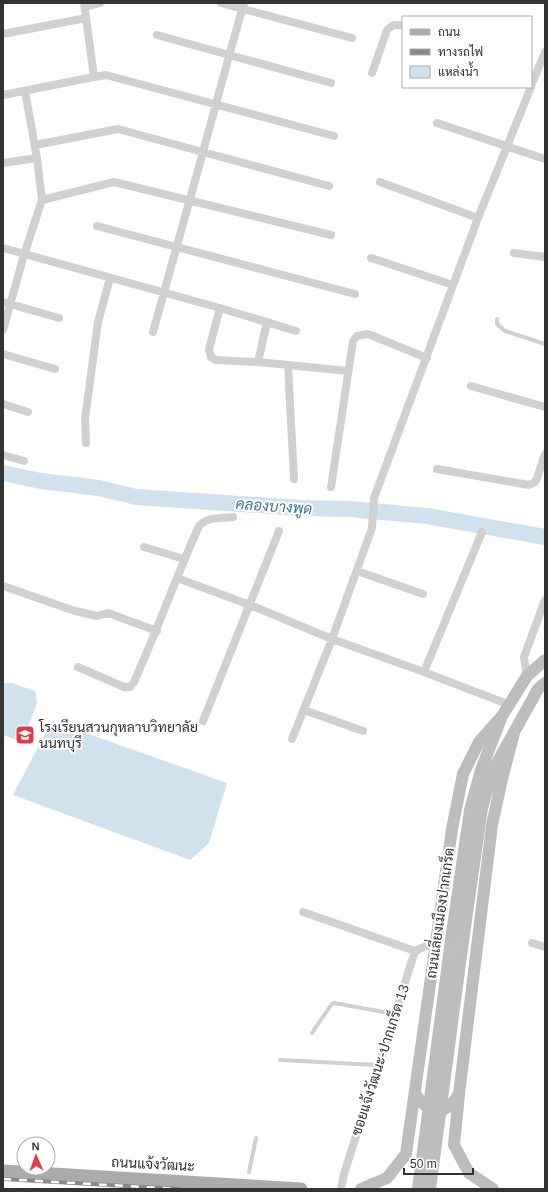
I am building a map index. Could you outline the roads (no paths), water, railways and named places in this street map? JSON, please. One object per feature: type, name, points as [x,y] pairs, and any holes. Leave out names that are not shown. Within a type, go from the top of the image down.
[{"type":"main road","name":"ถนนเลี่ยงเมืองปากเกร็ด","points":[[430,1189],[470,810],[481,770],[502,716],[527,676],[545,660]]},
{"type":"main road","name":"ถนนเลี่ยงเมืองปากเกร็ด","points":[[418,1189],[457,941],[482,808],[493,770],[538,689],[545,683]]},
{"type":"main road","points":[[361,1189],[387,1178],[406,1154],[452,829],[463,774],[479,742],[502,716]]},
{"type":"main road","points":[[494,1189],[468,1173],[454,1145],[492,825],[514,732]]},
{"type":"main road","points":[[415,1094],[420,1102],[432,1110],[443,1110],[454,1103],[459,1094]]},
{"type":"main road","name":"ถนนแจ้งวัฒนะ","points":[[3,1171],[301,1189]]},
{"type":"street","points":[[94,77],[85,5],[100,3]]},
{"type":"street","points":[[221,3],[243,6],[352,38]]},
{"type":"street","points":[[153,332],[243,6]]},
{"type":"street","points":[[3,34],[86,18]]},
{"type":"street","points":[[372,73],[387,30],[393,25],[402,26]]},
{"type":"street","points":[[157,35],[228,56],[331,83]]},
{"type":"street","points":[[532,82],[545,52]]},
{"type":"street","points":[[3,95],[106,75],[334,136]]},
{"type":"street","points":[[292,739],[332,640],[372,528],[374,498],[478,218],[530,88]]},
{"type":"street","points":[[3,330],[7,303],[42,200],[35,145],[25,91]]},
{"type":"street","points":[[437,123],[545,160]]},
{"type":"street","points":[[35,145],[118,129],[329,186]]},
{"type":"street","points":[[3,164],[37,158]]},
{"type":"street","points":[[42,200],[114,182],[331,235]]},
{"type":"street","points":[[380,182],[478,218]]},
{"type":"street","points":[[97,226],[355,294]]},
{"type":"street","points":[[3,248],[220,308],[296,332]]},
{"type":"street","points":[[514,253],[545,257]]},
{"type":"street","points":[[371,258],[453,285]]},
{"type":"street","points":[[86,443],[85,419],[98,322],[110,278]]},
{"type":"street","points":[[7,303],[59,318]]},
{"type":"street","points":[[220,308],[209,349],[211,357],[216,360],[258,362],[348,371]]},
{"type":"street","points":[[258,362],[267,322]]},
{"type":"street","points":[[331,487],[353,341],[357,336],[368,334],[427,358]]},
{"type":"street","points":[[3,354],[55,369]]},
{"type":"street","points":[[288,365],[294,479]]},
{"type":"street","points":[[471,386],[545,407]]},
{"type":"street","points":[[3,404],[28,412]]},
{"type":"street","points":[[437,470],[529,484],[535,482],[545,454]]},
{"type":"street","points":[[3,455],[24,461]]},
{"type":"street","points":[[78,667],[124,687],[130,687],[134,682],[157,630],[198,526],[208,519],[233,517]]},
{"type":"street","points":[[203,721],[279,531]]},
{"type":"street","points":[[424,672],[482,532]]},
{"type":"street","points":[[144,547],[184,559]]},
{"type":"street","points":[[357,571],[423,594]]},
{"type":"street","points":[[177,578],[250,605],[332,640],[424,672],[510,705]]},
{"type":"street","points":[[3,586],[75,611],[97,616],[108,613],[157,630]]},
{"type":"street","points":[[527,676],[524,657],[545,600]]},
{"type":"street","points":[[304,710],[363,731]]},
{"type":"street","points":[[303,912],[415,950],[426,946],[435,947]]},
{"type":"street","points":[[532,943],[545,947]]},
{"type":"street","name":"ซอยแจ้งวัฒนะ-ปากเกร็ด 13","points":[[341,1189],[344,1174],[415,950]]},
{"type":"lane","points":[[497,319],[497,324],[504,331],[545,344]]},
{"type":"lane","points":[[312,1033],[331,1005],[334,1003],[395,1014]]},
{"type":"lane","points":[[280,1060],[379,1065]]},
{"type":"lane","points":[[249,1172],[256,1138]]},
{"type":"water","points":[[3,683],[12,683],[35,691],[37,703],[22,742],[3,735]]},
{"type":"water","points":[[52,721],[227,783],[209,843],[190,860],[13,795]]},
{"type":"waterway","name":"คลองบางพูด","points":[[3,473],[41,481],[99,488],[136,497],[302,508],[349,509],[427,516],[545,537]]},
{"type":"railway","points":[[3,1179],[179,1189]]},
{"type":"place","name":"โรงเรียนสวนกุหลาบวิทยาลัย นนทบุรี","points":[[25,735]]}]
